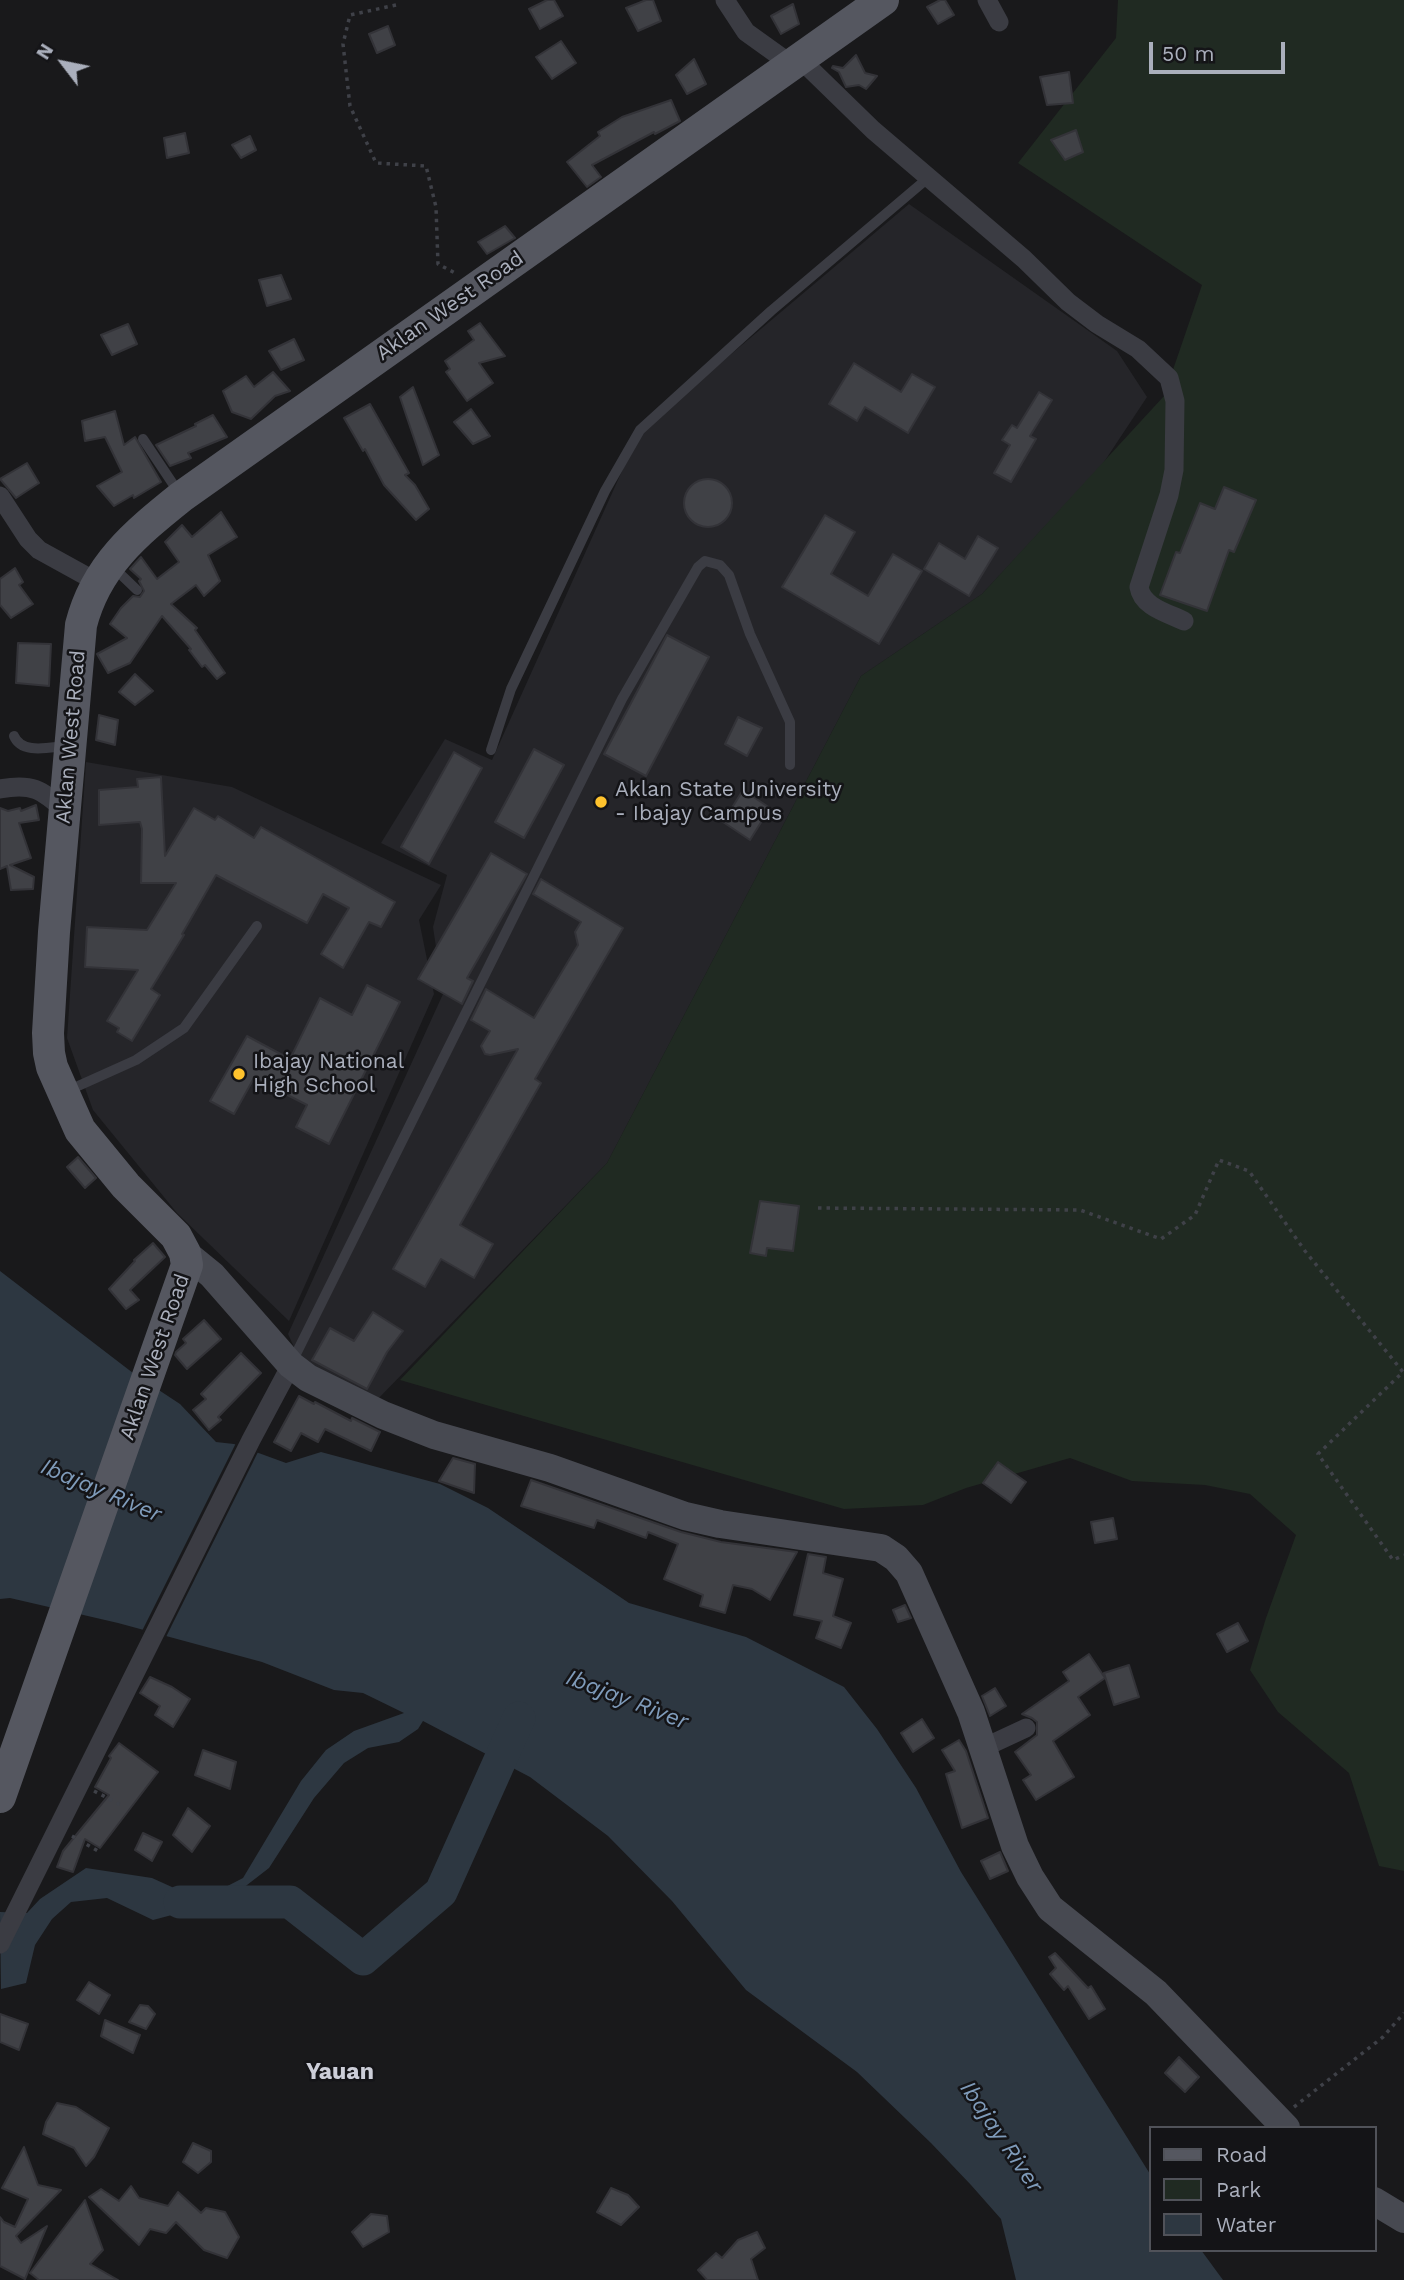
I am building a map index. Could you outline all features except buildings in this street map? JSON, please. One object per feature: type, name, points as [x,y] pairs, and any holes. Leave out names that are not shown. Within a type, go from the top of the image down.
[{"type":"main road","name":"Aklan West Road","points":[[0,1797],[187,1265],[176,1236],[126,1185],[80,1130],[52,1067],[48,1033],[54,932],[81,625],[87,602],[103,573],[119,552],[146,524],[181,496],[883,0]]},
{"type":"street","points":[[725,0],[746,32],[796,62],[1024,259],[1068,302],[1138,349],[1169,377],[1175,401],[1174,470],[1169,495],[1139,587],[1146,602],[1184,621]]},
{"type":"street","points":[[987,0],[999,22]]},
{"type":"street","points":[[0,496],[28,539],[39,550],[103,573]]},
{"type":"street","points":[[0,789],[20,785],[31,787],[65,810]]},
{"type":"street","points":[[185,1254],[212,1275],[291,1365],[330,1390],[383,1415],[434,1435],[551,1468],[685,1516],[720,1524],[881,1548],[896,1558],[909,1573],[971,1712],[1015,1846],[1030,1877],[1050,1908],[1156,1993],[1281,2124]]},
{"type":"street","points":[[0,1944],[291,1365]]},
{"type":"street","points":[[983,1748],[1027,1728]]},
{"type":"street","points":[[1376,2202],[1404,2219]]},
{"type":"lane","points":[[491,750],[511,689],[605,491],[640,430],[771,311],[928,178]]},
{"type":"lane","points":[[143,439],[181,496]]},
{"type":"lane","points":[[291,1365],[622,699],[698,567],[705,561],[720,565],[729,575],[750,634],[790,722],[790,765]]},
{"type":"lane","points":[[103,573],[137,590]]},
{"type":"lane","points":[[14,736],[16,742],[26,748],[71,745]]},
{"type":"lane","points":[[63,1092],[136,1060],[184,1028],[257,926]]},
{"type":"path","points":[[396,5],[350,15],[343,44],[350,106],[376,163],[426,166],[436,207],[438,264],[479,285]]},
{"type":"path","points":[[818,1208],[1080,1210],[1161,1239],[1195,1215],[1219,1160],[1249,1171],[1305,1251],[1403,1372],[1318,1454],[1393,1560],[1404,1555]]},
{"type":"path","points":[[80,1783],[121,1805]]},
{"type":"path","points":[[58,1829],[98,1851]]},
{"type":"path","points":[[1281,2124],[1383,2038],[1404,2013]]},
{"type":"shaded area","name":"Aklan State University - Ibajay Campus","points":[[909,204],[1117,351],[1147,397],[1102,465],[982,594],[861,676],[607,1163],[375,1402],[301,1362],[288,1334],[443,994],[433,927],[447,875],[381,843],[445,739],[492,760],[640,431]]},
{"type":"shaded area","name":"Ibajay National High School","points":[[86,762],[232,787],[441,885],[419,920],[434,994],[289,1321],[177,1213],[93,1110],[67,1038]]},
{"type":"green space","points":[[1118,0],[1404,0],[1404,1871],[1379,1866],[1349,1773],[1278,1712],[1250,1670],[1296,1535],[1250,1494],[1205,1485],[1132,1481],[1070,1458],[966,1488],[923,1505],[844,1509],[400,1380],[607,1163],[861,676],[982,594],[1164,396],[1202,285],[1018,163],[1116,38]]},
{"type":"water","name":"Ibajay River","points":[[0,1271],[133,1373],[180,1404],[216,1442],[234,1444],[286,1463],[321,1452],[440,1484],[488,1508],[629,1603],[746,1637],[844,1687],[877,1729],[916,1788],[961,1872],[1148,2171],[1148,2252],[1202,2252],[1223,2280],[1016,2280],[1001,2219],[971,2185],[857,2072],[746,1990],[672,1901],[608,1836],[530,1777],[423,1721],[418,1729],[399,1742],[368,1748],[344,1763],[314,1798],[269,1868],[216,1909],[187,1911],[153,1920],[107,1898],[71,1902],[52,1919],[35,1945],[26,1983],[1,1989],[0,1912],[27,1913],[40,1899],[86,1868],[152,1878],[183,1892],[212,1894],[243,1878],[301,1781],[326,1750],[354,1731],[404,1713],[363,1693],[334,1690],[262,1662],[118,1623],[10,1598],[0,1599]]},
{"type":"pier","points":[[237,1441],[259,1450],[165,1639],[141,1633]]},
{"type":"waterway","points":[[180,1902],[290,1902],[363,1959],[441,1892],[519,1718]]},
{"type":"place","name":"Aklan State University - Ibajay Campus","points":[[601,802]]},
{"type":"place","name":"Ibajay National High School","points":[[239,1074]]},
{"type":"district","name":"Yauan","points":[[340,2072]]}]
